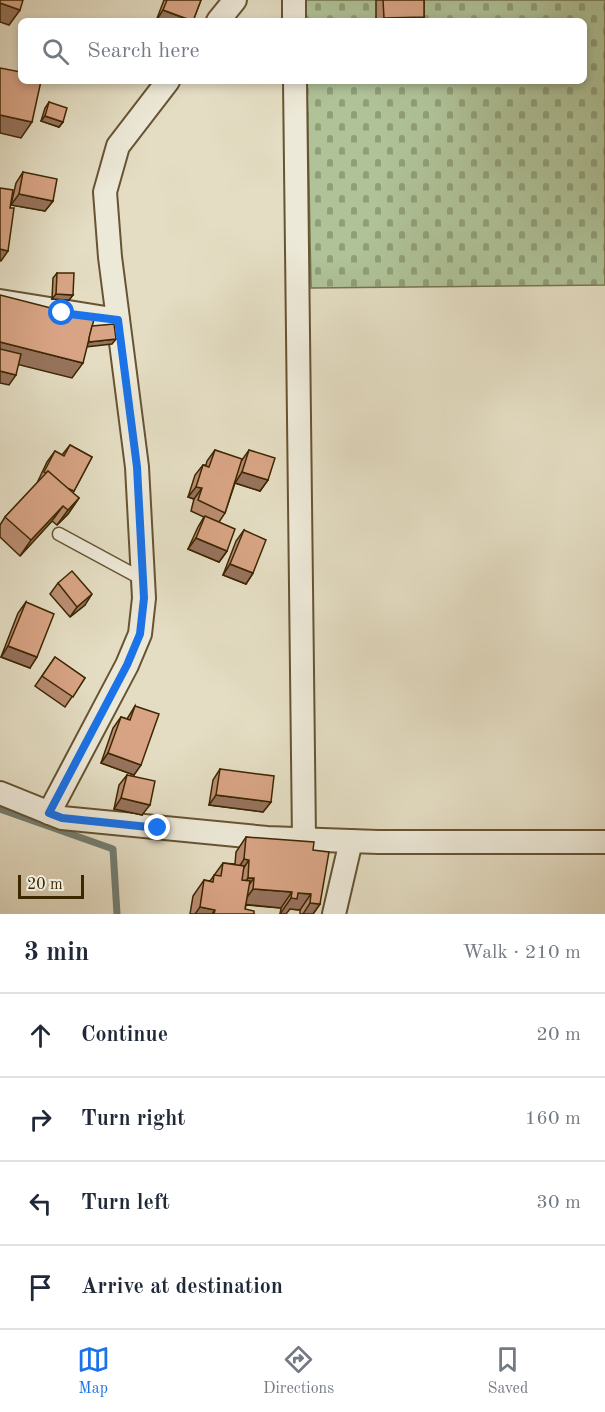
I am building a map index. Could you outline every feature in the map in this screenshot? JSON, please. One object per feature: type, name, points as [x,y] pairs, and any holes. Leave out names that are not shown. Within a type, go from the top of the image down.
[{"type":"street","points":[[220,18],[235,0]]},
{"type":"street","points":[[294,0],[294,18]]},
{"type":"street","points":[[49,813],[127,665],[140,634],[144,580],[137,467],[118,320],[105,192],[118,146],[166,84]]},
{"type":"street","points":[[295,84],[304,839]]},
{"type":"street","points":[[0,300],[62,313],[118,320]]},
{"type":"street","points":[[0,793],[49,813],[72,819],[304,839],[605,842]]},
{"type":"street","points":[[334,914],[351,841]]},
{"type":"lane","points":[[59,534],[144,580]]},
{"type":"green space","points":[[305,0],[605,0],[605,285],[311,288],[307,84],[587,84],[587,18],[306,18]]},
{"type":"building","points":[[0,0],[23,0],[20,10],[0,3]]},
{"type":"building","points":[[167,0],[201,0],[194,18],[185,18],[163,10]]},
{"type":"building","points":[[383,0],[424,0],[424,17],[384,18]]},
{"type":"building","points":[[0,68],[18,71],[18,84],[40,84],[32,122],[0,115]]},
{"type":"building","points":[[49,102],[67,108],[63,122],[45,116]]},
{"type":"building","points":[[23,172],[57,179],[53,201],[19,194]]},
{"type":"building","points":[[0,188],[13,190],[10,208],[14,208],[8,251],[0,249]]},
{"type":"building","points":[[57,273],[74,273],[73,295],[56,294]]},
{"type":"building","points":[[0,295],[94,319],[83,363],[0,342]]},
{"type":"building","points":[[114,324],[116,339],[89,342],[92,326]]},
{"type":"building","points":[[0,349],[21,354],[16,375],[0,371]]},
{"type":"building","points":[[70,445],[92,457],[74,491],[67,488],[48,471],[44,472],[55,451],[64,456]]},
{"type":"building","points":[[215,450],[242,459],[225,513],[198,500],[202,488],[196,487],[203,465],[209,467]]},
{"type":"building","points":[[249,450],[275,458],[268,480],[242,472]]},
{"type":"building","points":[[48,471],[79,498],[68,510],[63,506],[31,540],[5,517]]},
{"type":"building","points":[[205,516],[235,529],[227,551],[196,538]]},
{"type":"building","points":[[244,530],[266,540],[253,573],[230,564]]},
{"type":"building","points":[[72,571],[92,594],[77,607],[58,583]]},
{"type":"building","points":[[26,602],[54,614],[37,657],[8,646]]},
{"type":"building","points":[[55,657],[85,678],[73,697],[42,676]]},
{"type":"building","points":[[135,706],[159,714],[141,765],[108,753],[121,717],[130,720]]},
{"type":"building","points":[[220,769],[274,776],[271,802],[216,795]]},
{"type":"building","points":[[127,775],[155,781],[150,805],[121,798]]},
{"type":"building","points":[[246,837],[314,842],[313,850],[329,852],[320,904],[310,903],[311,894],[298,893],[297,899],[291,898],[292,892],[253,889],[254,878],[248,878],[249,860],[244,859]]},
{"type":"building","points":[[223,863],[244,866],[242,880],[250,881],[245,909],[254,911],[254,914],[214,914],[215,910],[200,907],[204,880],[213,882],[214,875],[221,876]]},
{"type":"waterway","points":[[0,809],[113,849],[117,914]]},
{"type":"route","points":[[62,313],[118,320],[137,467],[144,598],[140,634],[127,665],[89,732],[49,813],[62,818],[158,828]]}]
